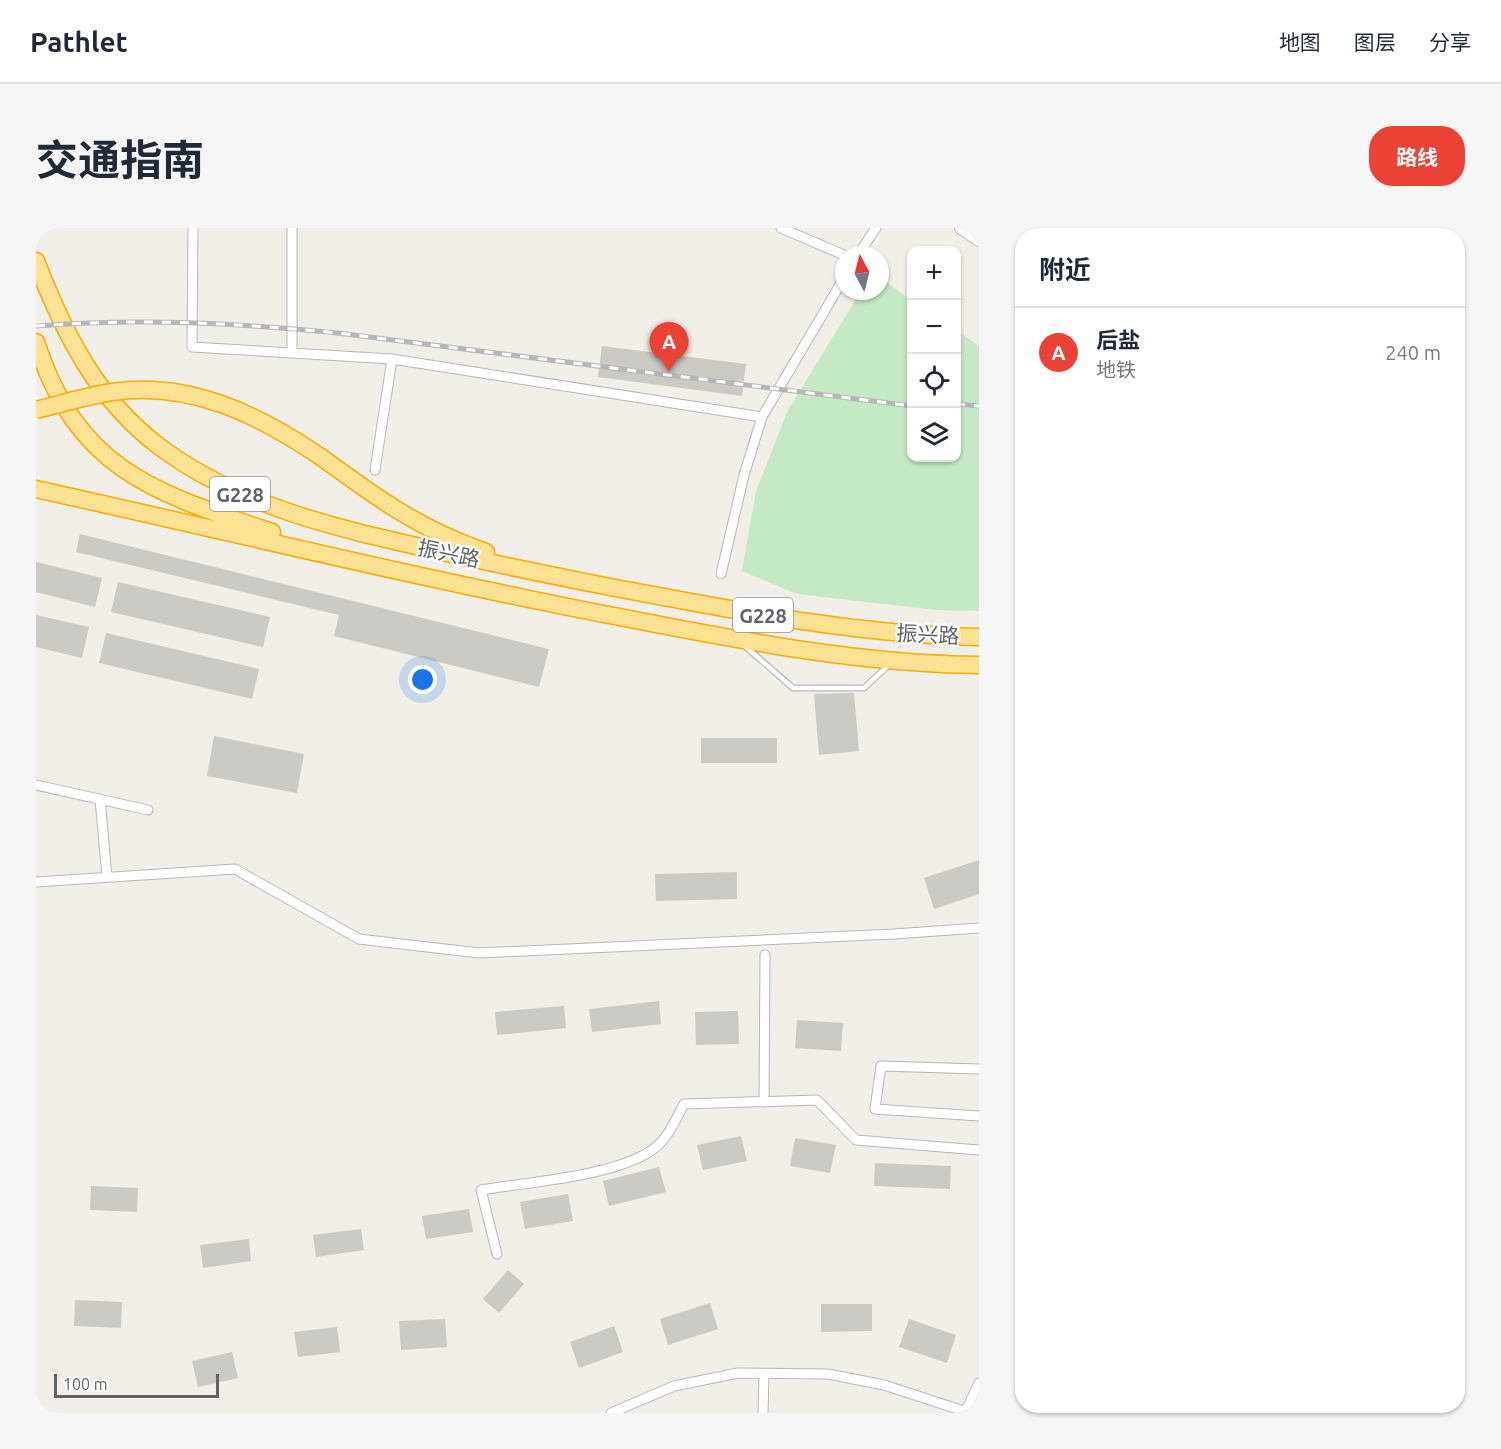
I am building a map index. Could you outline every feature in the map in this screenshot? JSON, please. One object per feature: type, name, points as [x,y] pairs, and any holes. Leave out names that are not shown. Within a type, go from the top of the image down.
[{"type":"highway","name":"振兴路","points":[[36,261],[52,305],[90,373],[133,424],[186,465],[226,487],[291,513],[366,535],[549,575],[826,625],[899,633],[979,637]]},
{"type":"highway","points":[[36,342],[54,388],[73,418],[100,450],[141,482],[171,497],[361,562]]},
{"type":"highway","points":[[36,410],[114,391],[151,390],[189,394],[225,404],[259,419],[321,457],[391,508],[419,525],[451,540],[549,575]]},
{"type":"highway","name":"振兴路","points":[[36,489],[542,603],[737,640],[895,660],[979,665]]},
{"type":"street","points":[[193,228],[192,346],[392,359],[762,417]]},
{"type":"street","points":[[292,228],[292,352]]},
{"type":"street","points":[[781,228],[835,251]]},
{"type":"street","points":[[864,246],[876,228]]},
{"type":"street","points":[[961,228],[979,240]]},
{"type":"street","points":[[721,574],[744,475],[762,417],[835,293]]},
{"type":"street","points":[[375,470],[392,359]]},
{"type":"street","points":[[36,785],[148,810]]},
{"type":"street","points":[[100,799],[107,877]]},
{"type":"street","points":[[36,882],[235,869],[359,939],[479,952],[882,935],[979,928]]},
{"type":"street","points":[[764,1102],[765,955]]},
{"type":"street","points":[[979,1069],[881,1066],[875,1109],[979,1116]]},
{"type":"street","points":[[497,1254],[481,1190],[609,1170],[655,1148],[668,1133],[684,1104],[817,1100],[855,1140],[979,1150]]},
{"type":"street","points":[[611,1413],[674,1386],[738,1373],[828,1374],[884,1385],[967,1412],[979,1383]]},
{"type":"street","points":[[763,1413],[764,1374]]},
{"type":"lane","points":[[737,640],[794,688],[864,688],[895,660]]},
{"type":"green space","points":[[889,284],[907,297],[907,462],[961,462],[961,333],[979,346],[979,611],[936,610],[797,594],[742,571],[756,491],[788,410],[855,300],[889,300]]},
{"type":"building","points":[[602,346],[746,364],[742,396],[598,377]]},
{"type":"building","points":[[80,534],[549,649],[539,687],[334,636],[339,615],[76,552]]},
{"type":"building","points":[[36,562],[102,578],[95,607],[36,592]]},
{"type":"building","points":[[118,582],[270,617],[263,647],[111,612]]},
{"type":"building","points":[[36,615],[89,627],[82,658],[36,647]]},
{"type":"building","points":[[106,633],[259,669],[252,699],[99,663]]},
{"type":"building","points":[[854,693],[859,751],[819,755],[814,694]]},
{"type":"building","points":[[214,736],[304,754],[297,793],[207,776]]},
{"type":"building","points":[[701,738],[777,738],[777,763],[701,763]]},
{"type":"building","points":[[979,860],[979,894],[934,909],[924,878]]},
{"type":"building","points":[[737,872],[737,899],[656,901],[655,874]]},
{"type":"building","points":[[659,1001],[661,1024],[592,1032],[589,1009]]},
{"type":"building","points":[[564,1006],[566,1028],[497,1035],[495,1012]]},
{"type":"building","points":[[738,1011],[739,1044],[696,1045],[695,1012]]},
{"type":"building","points":[[797,1020],[843,1023],[841,1051],[795,1048]]},
{"type":"building","points":[[741,1136],[747,1161],[703,1170],[697,1145]]},
{"type":"building","points":[[795,1138],[836,1145],[830,1173],[790,1166]]},
{"type":"building","points":[[875,1163],[951,1166],[950,1189],[874,1186]]},
{"type":"building","points":[[659,1167],[666,1192],[609,1206],[603,1181]]},
{"type":"building","points":[[91,1186],[138,1188],[137,1212],[90,1210]]},
{"type":"building","points":[[568,1194],[573,1221],[525,1229],[520,1202]]},
{"type":"building","points":[[469,1209],[473,1232],[426,1239],[422,1216]]},
{"type":"building","points":[[361,1229],[364,1250],[316,1257],[313,1235]]},
{"type":"building","points":[[249,1239],[251,1261],[203,1268],[200,1245]]},
{"type":"building","points":[[508,1270],[524,1284],[499,1313],[483,1299]]},
{"type":"building","points":[[75,1300],[122,1302],[121,1328],[74,1326]]},
{"type":"building","points":[[710,1303],[718,1329],[668,1345],[660,1319]]},
{"type":"building","points":[[821,1304],[872,1304],[872,1331],[821,1332]]},
{"type":"building","points":[[445,1319],[447,1347],[401,1350],[399,1321]]},
{"type":"building","points":[[909,1319],[956,1335],[947,1363],[899,1347]]},
{"type":"building","points":[[614,1326],[623,1352],[579,1368],[570,1342]]},
{"type":"building","points":[[337,1327],[340,1352],[298,1357],[294,1332]]},
{"type":"building","points":[[232,1352],[238,1378],[198,1387],[192,1361]]},
{"type":"railway","points":[[36,326],[150,322],[225,324],[338,333],[907,405]]},
{"type":"railway","points":[[961,404],[979,406]]},
{"type":"place","name":"后盐","points":[[669,372]]}]
